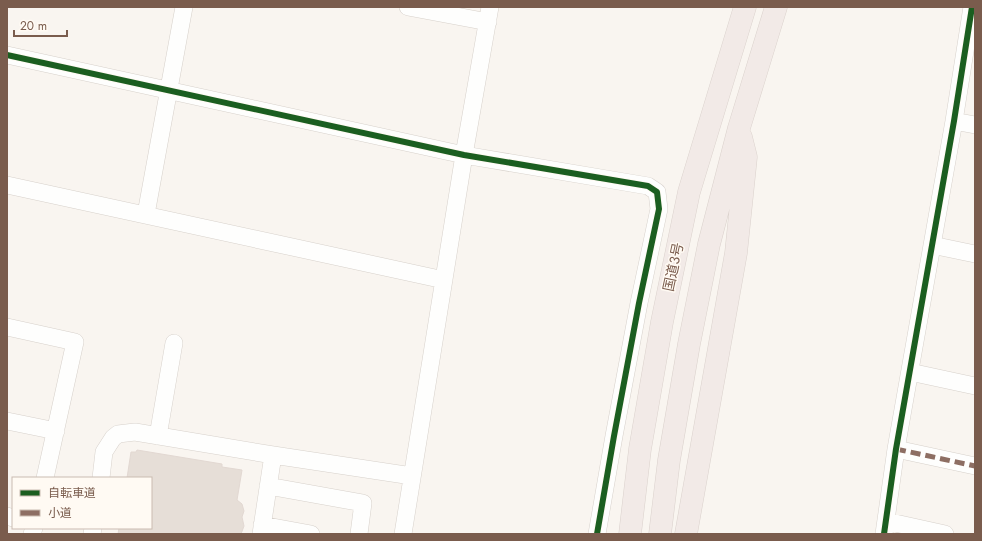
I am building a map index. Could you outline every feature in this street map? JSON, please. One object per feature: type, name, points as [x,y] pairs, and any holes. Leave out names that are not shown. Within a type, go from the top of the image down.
[{"type":"highway","name":"国道3号","points":[[630,534],[640,449],[662,322],[689,192],[745,7]]},
{"type":"highway","points":[[660,534],[670,453],[708,244],[739,128],[776,7]]},
{"type":"highway","points":[[686,534],[736,253],[746,157],[739,128]]},
{"type":"highway","points":[[622,534],[633,510]]},
{"type":"street","points":[[146,214],[184,7]]},
{"type":"street","points":[[403,534],[464,155],[489,14],[408,7]]},
{"type":"street","points":[[945,534],[885,528],[896,449],[954,121],[972,7]]},
{"type":"street","points":[[7,55],[464,155],[648,186],[657,192],[659,209],[639,303],[614,436],[598,534]]},
{"type":"street","points":[[954,121],[975,125]]},
{"type":"street","points":[[7,184],[444,280]]},
{"type":"street","points":[[932,245],[975,254]]},
{"type":"street","points":[[7,327],[75,342],[45,477]]},
{"type":"street","points":[[158,436],[174,343]]},
{"type":"street","points":[[910,372],[975,386]]},
{"type":"street","points":[[7,421],[56,431]]},
{"type":"street","points":[[101,477],[104,452],[113,438],[118,434],[135,432],[412,476]]},
{"type":"street","points":[[896,449],[975,466]]},
{"type":"street","points":[[273,455],[261,530],[311,534]]},
{"type":"street","points":[[268,486],[363,503],[359,534]]},
{"type":"building","points":[[137,450],[222,464],[222,467],[242,470],[237,500],[242,504],[244,511],[242,517],[244,526],[241,534],[118,534],[119,529],[152,529],[152,477],[127,477],[131,452],[136,452]]},
{"type":"marked path","points":[[896,449],[975,466]]},
{"type":"cycle path","points":[[884,534],[896,449],[954,121],[972,7]]},
{"type":"cycle path","points":[[7,55],[464,155],[648,186],[657,192],[659,209],[639,303],[597,534]]}]
